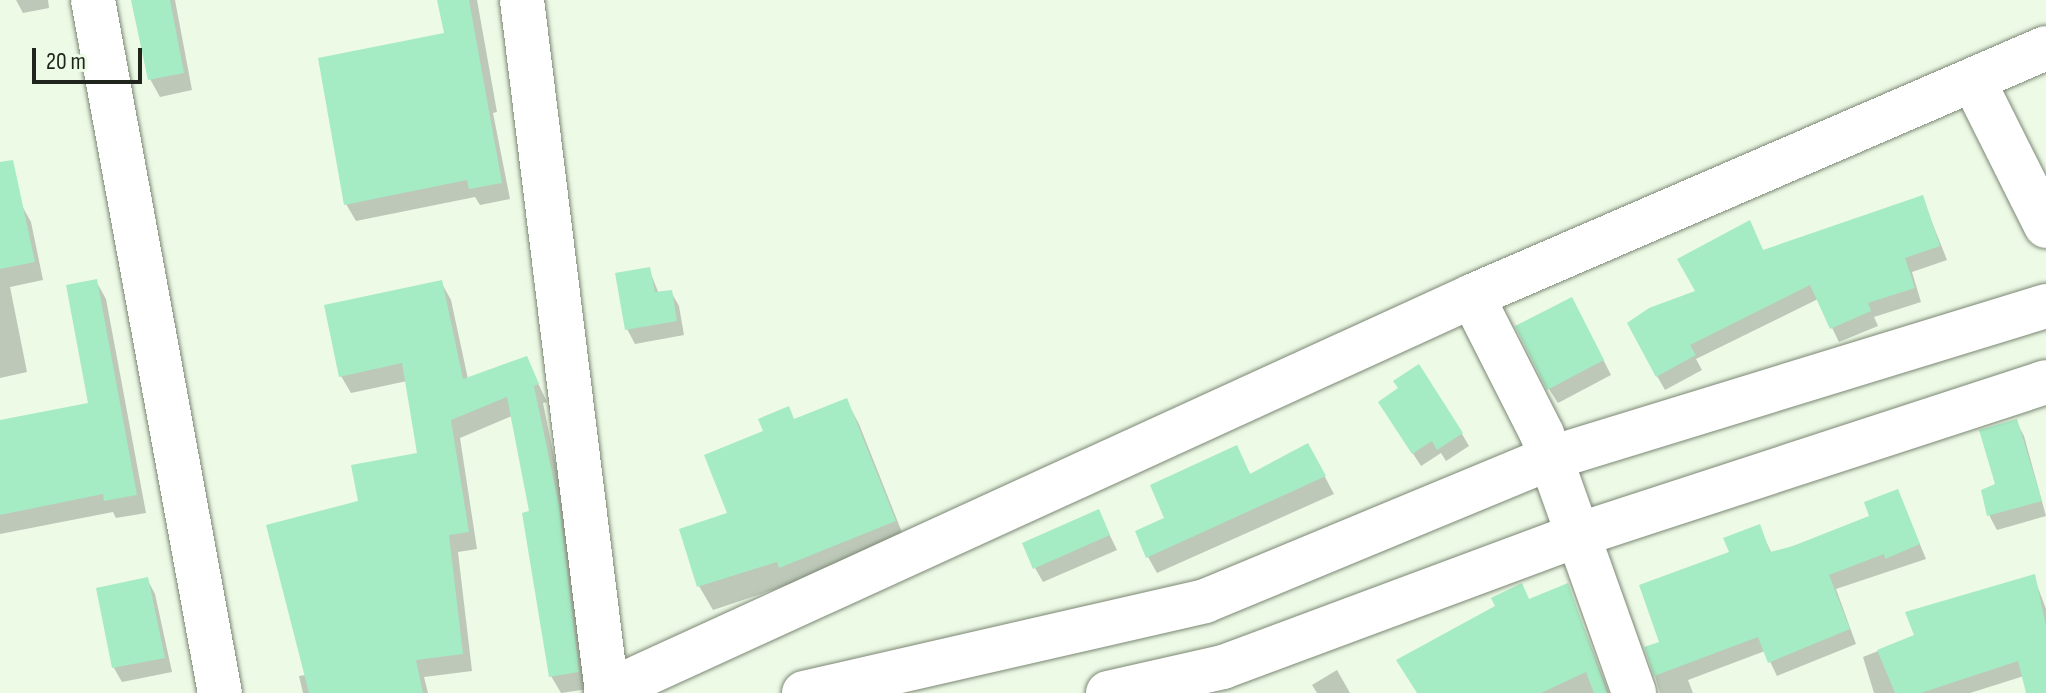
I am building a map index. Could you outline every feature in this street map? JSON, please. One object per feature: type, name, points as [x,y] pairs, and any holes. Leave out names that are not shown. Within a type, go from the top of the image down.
[{"type":"street","points":[[93,0],[220,693]]},
{"type":"street","points":[[522,0],[606,692],[1472,296],[1974,82],[2046,48]]},
{"type":"street","points":[[1974,82],[2046,226]]},
{"type":"street","points":[[1472,296],[1551,458],[1634,693]]},
{"type":"street","points":[[804,693],[1205,601],[1551,458],[2046,306]]},
{"type":"street","points":[[1108,693],[1223,667],[1578,535],[2046,382]]},
{"type":"street","points":[[1220,693],[1252,656]]},
{"type":"building","points":[[131,0],[170,0],[184,73],[148,80]]},
{"type":"building","points":[[437,0],[469,0],[502,183],[469,189],[467,180],[344,205],[318,58],[444,33]]},
{"type":"building","points":[[13,160],[35,262],[0,269],[0,162]]},
{"type":"building","points":[[1923,195],[1940,246],[1905,258],[1915,288],[1868,303],[1871,311],[1830,329],[1810,285],[1690,345],[1696,355],[1656,377],[1627,323],[1649,308],[1695,291],[1677,259],[1750,220],[1763,250]]},
{"type":"building","points":[[650,267],[655,292],[672,290],[677,321],[625,330],[615,273]]},
{"type":"building","points":[[97,279],[137,495],[104,501],[103,494],[0,515],[0,420],[88,403],[66,285]]},
{"type":"building","points":[[442,280],[463,379],[527,356],[539,384],[534,386],[559,506],[579,672],[549,677],[522,513],[529,511],[507,397],[451,420],[469,532],[449,535],[463,654],[416,660],[423,693],[309,693],[266,525],[358,501],[351,465],[417,453],[402,363],[339,377],[324,305]]},
{"type":"building","points":[[1572,297],[1604,360],[1547,390],[1515,326]]},
{"type":"building","points":[[1419,364],[1463,433],[1437,450],[1432,441],[1412,454],[1378,402],[1398,388],[1393,381]]},
{"type":"building","points":[[847,398],[896,521],[779,568],[777,562],[697,587],[679,529],[727,513],[704,455],[763,431],[758,419],[789,406],[794,419]]},
{"type":"building","points":[[2017,419],[2042,501],[1987,516],[1981,490],[1995,484],[1979,430]]},
{"type":"building","points":[[1308,443],[1326,476],[1146,558],[1135,531],[1164,518],[1150,485],[1237,445],[1250,474]]},
{"type":"building","points":[[1898,489],[1920,544],[1885,559],[1884,554],[1829,575],[1850,629],[1768,663],[1758,637],[1654,676],[1644,647],[1659,642],[1639,585],[1729,552],[1723,538],[1760,524],[1770,552],[1793,546],[1869,516],[1864,502]]},
{"type":"building","points":[[1099,509],[1110,535],[1033,569],[1022,543]]},
{"type":"building","points":[[2035,574],[2046,626],[2046,693],[2026,693],[2018,661],[1921,693],[1895,693],[1877,650],[1914,635],[1905,612]]},
{"type":"building","points":[[148,577],[165,658],[112,668],[96,588]]},
{"type":"building","points":[[1522,583],[1529,599],[1568,583],[1607,693],[1594,693],[1586,672],[1541,693],[1417,693],[1396,660],[1495,606],[1491,598]]}]
